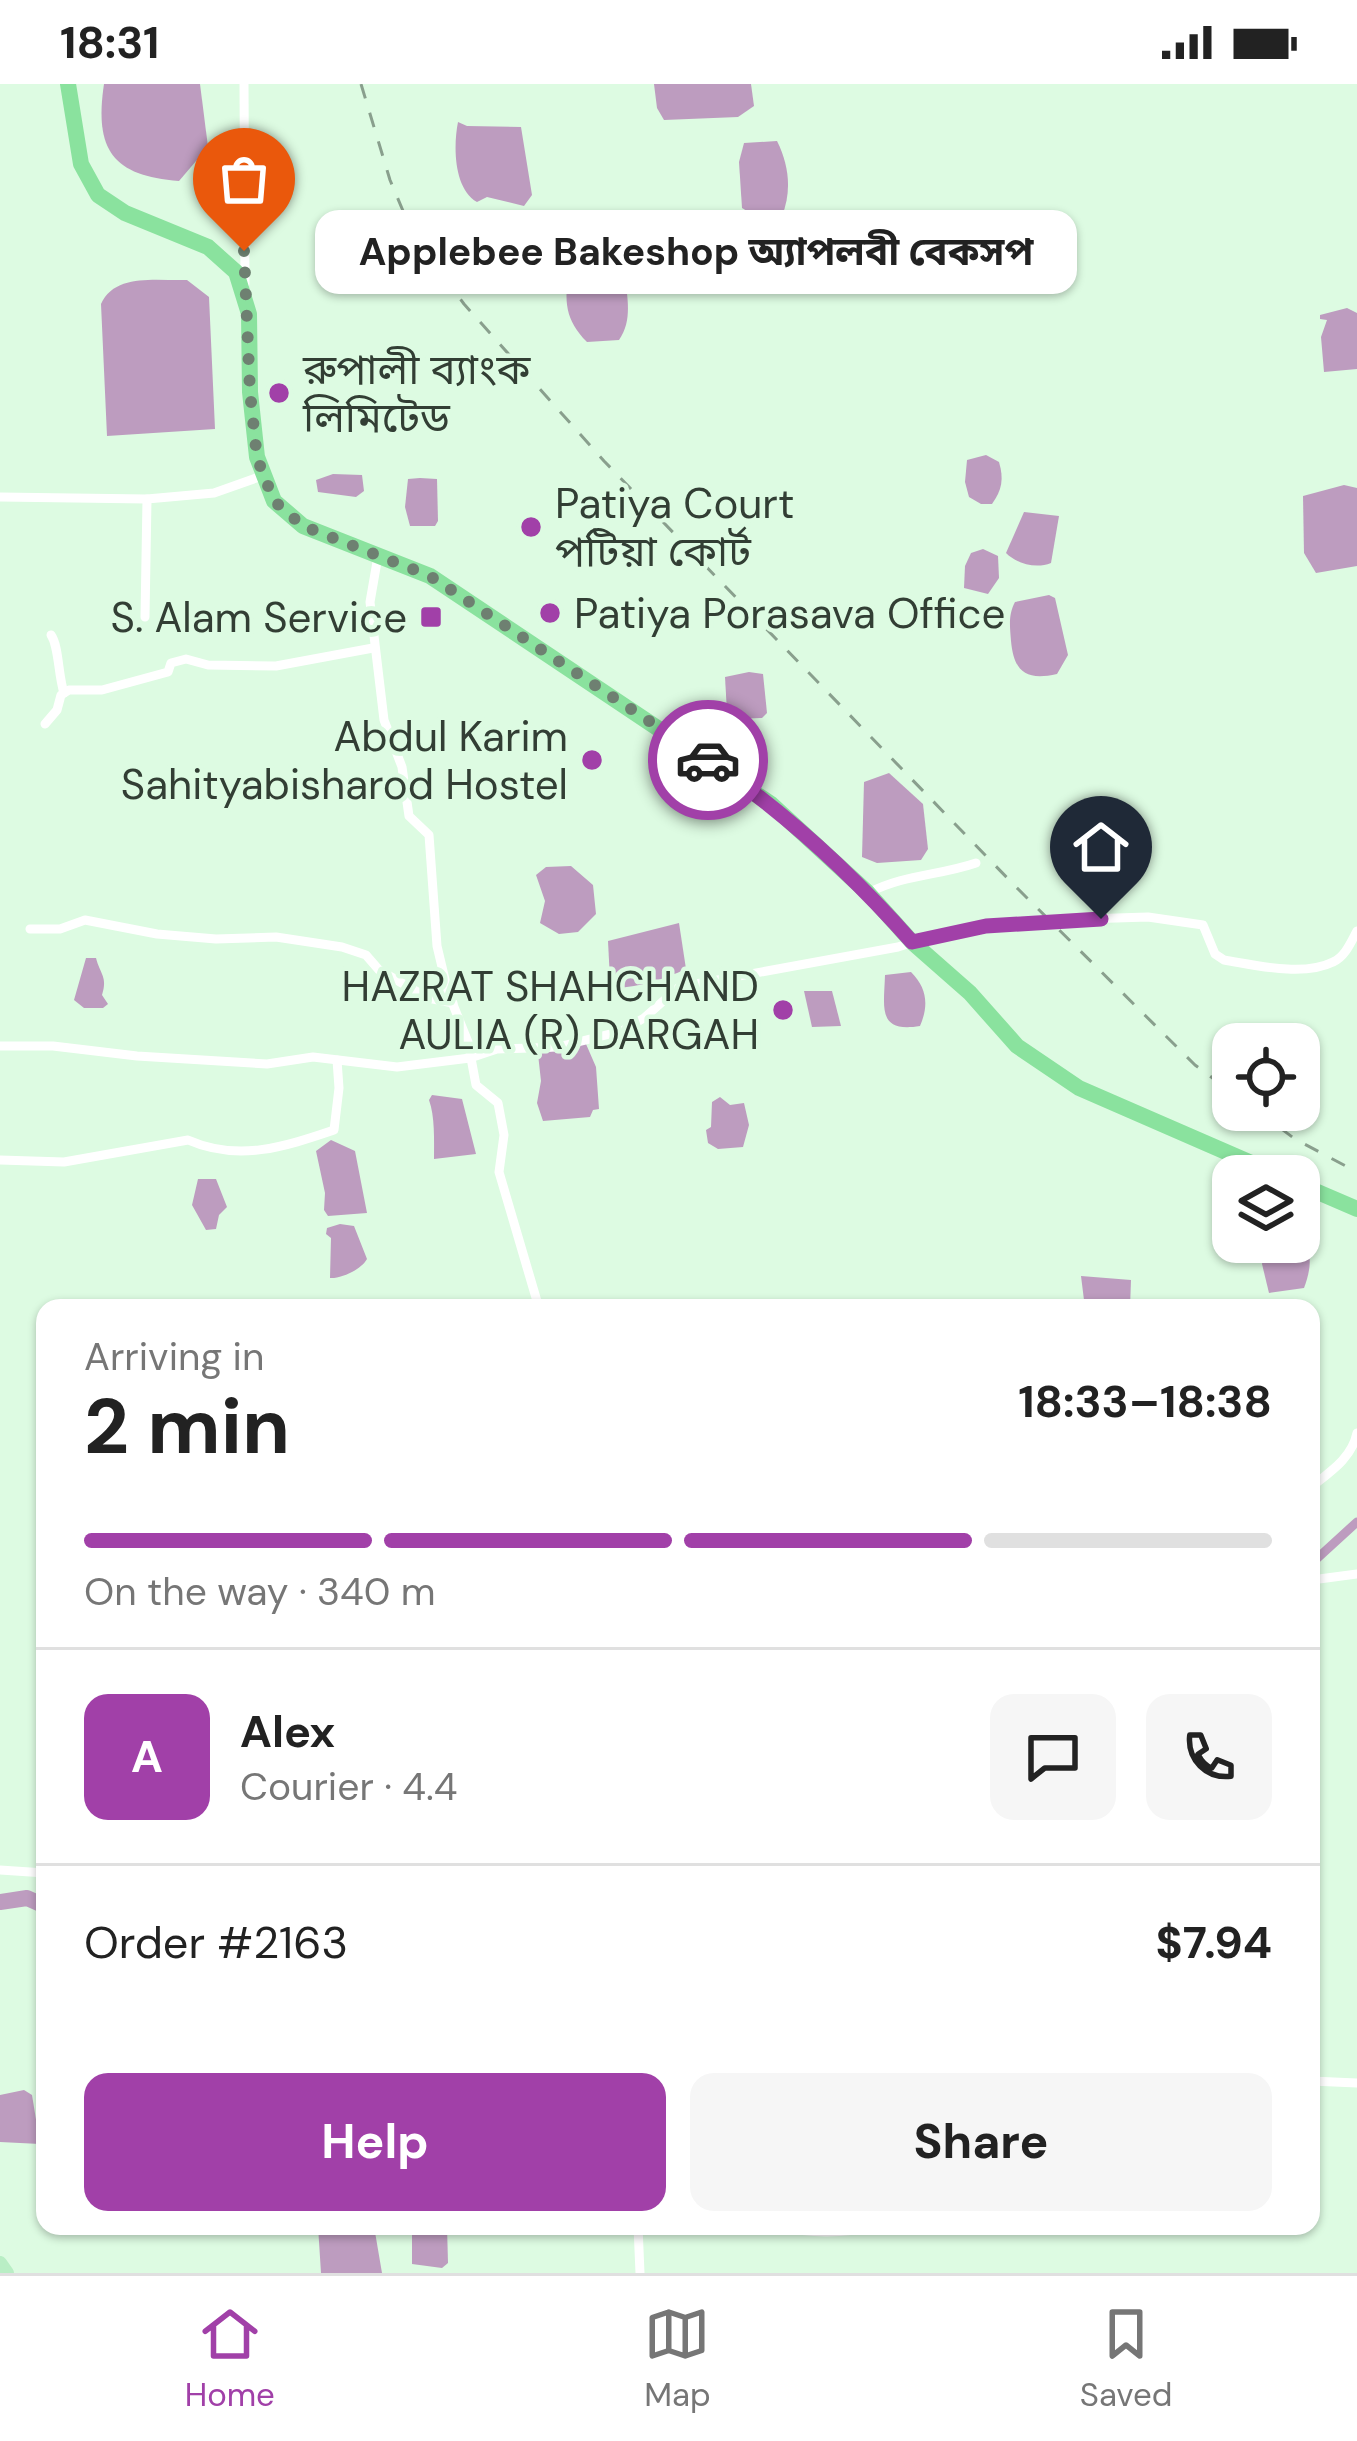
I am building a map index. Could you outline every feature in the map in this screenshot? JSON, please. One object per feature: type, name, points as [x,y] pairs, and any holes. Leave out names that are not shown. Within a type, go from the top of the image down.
[{"type":"highway","points":[[68,84],[81,164],[98,195],[124,213],[216,252],[236,272],[249,314],[250,392],[262,476],[274,501],[303,526],[430,576],[771,804],[970,993],[1017,1046],[1079,1088],[1233,1155]]},
{"type":"highway","points":[[1320,1193],[1357,1209]]},
{"type":"main road","points":[[0,2263],[7,2273]]},
{"type":"street","points":[[244,84],[245,296]]},
{"type":"street","points":[[0,497],[147,499],[214,493],[262,476]]},
{"type":"street","points":[[145,617],[147,499]]},
{"type":"street","points":[[378,556],[370,585],[384,720],[402,767],[409,816],[429,835],[437,946],[468,1042],[476,1084],[497,1103],[504,1135],[500,1172],[535,1299]]},
{"type":"street","points":[[51,635],[57,644],[56,671],[64,693]]},
{"type":"street","points":[[64,693],[102,690],[143,676],[161,676],[171,663],[186,659],[208,665],[277,666],[374,648]]},
{"type":"street","points":[[45,724],[64,693]]},
{"type":"street","points":[[868,893],[906,876],[949,872],[976,863]]},
{"type":"street","points":[[0,1046],[267,1064],[313,1058],[397,1067],[470,1058],[496,1049],[549,1049],[622,1030],[644,1018],[679,987],[986,926],[1163,917],[1203,925],[1215,954],[1224,960],[1302,967],[1340,958],[1357,931]]},
{"type":"street","points":[[30,929],[60,929],[85,920],[157,934],[276,938],[342,947],[365,955],[379,970],[428,998],[453,1003]]},
{"type":"street","points":[[0,1160],[64,1162],[188,1140],[251,1154],[310,1139],[334,1130],[338,1060]]},
{"type":"street","points":[[1320,1479],[1346,1456],[1357,1433]]},
{"type":"street","points":[[1320,1579],[1357,1574]]},
{"type":"street","points":[[0,1870],[36,1872]]},
{"type":"street","points":[[1320,2081],[1357,2083]]},
{"type":"street","points":[[638,2235],[640,2273]]},
{"type":"shaded area","points":[[104,84],[200,84],[208,147],[179,181],[138,173],[113,155],[102,126]]},
{"type":"shaded area","points":[[654,84],[751,84],[754,106],[738,117],[664,120]]},
{"type":"shaded area","points":[[458,122],[521,127],[532,195],[524,206],[487,197],[477,202],[469,196],[457,166]]},
{"type":"shaded area","points":[[777,141],[786,169],[787,197],[782,216],[762,220],[742,208],[739,162],[744,143]]},
{"type":"shaded area","points":[[615,265],[625,274],[628,317],[619,340],[587,342],[568,310],[569,271]]},
{"type":"shaded area","points":[[187,280],[209,297],[215,429],[107,436],[101,304],[107,294],[126,283]]},
{"type":"shaded area","points":[[1347,308],[1357,313],[1357,369],[1324,372],[1321,337],[1327,320],[1320,315]]},
{"type":"shaded area","points":[[986,455],[999,462],[1001,474],[992,504],[969,497],[965,482],[967,460]]},
{"type":"shaded area","points":[[333,474],[362,475],[364,491],[356,497],[318,492],[316,480]]},
{"type":"shaded area","points":[[408,479],[437,479],[435,526],[410,526],[405,507]]},
{"type":"shaded area","points":[[1344,485],[1357,488],[1357,566],[1316,573],[1304,553],[1303,496]]},
{"type":"shaded area","points":[[1024,512],[1059,516],[1051,563],[1027,564],[1006,553]]},
{"type":"shaded area","points":[[983,549],[998,556],[999,578],[988,594],[964,588],[971,553]]},
{"type":"shaded area","points":[[1055,598],[1068,655],[1057,674],[1030,675],[1019,667],[1013,652],[1011,612],[1015,602]]},
{"type":"shaded area","points":[[763,674],[767,713],[762,718],[732,719],[727,712],[725,677]]},
{"type":"shaded area","points":[[889,773],[923,804],[928,849],[921,860],[877,863],[862,857],[864,782]]},
{"type":"shaded area","points":[[571,866],[593,885],[596,914],[578,932],[559,934],[540,923],[545,901],[536,875],[546,867]]},
{"type":"shaded area","points":[[679,923],[686,969],[652,982],[616,988],[610,980],[608,941]]},
{"type":"shaded area","points":[[86,958],[96,958],[103,976],[102,995],[108,1004],[103,1008],[84,1008],[74,1000]]},
{"type":"shaded area","points":[[911,972],[923,991],[923,1018],[920,1026],[896,1026],[886,1016],[885,975]]},
{"type":"shaded area","points":[[804,991],[832,991],[841,1026],[812,1027]]},
{"type":"shaded area","points":[[586,1044],[596,1067],[599,1109],[590,1117],[543,1121],[537,1103],[538,1054]]},
{"type":"shaded area","points":[[432,1095],[462,1099],[476,1154],[434,1159]]},
{"type":"shaded area","points":[[720,1097],[730,1105],[744,1103],[749,1125],[743,1147],[718,1149],[708,1143],[712,1102]]},
{"type":"shaded area","points":[[331,1140],[355,1151],[367,1213],[328,1216],[324,1210],[316,1151]]},
{"type":"shaded area","points":[[198,1179],[216,1179],[227,1207],[216,1229],[206,1230],[192,1205]]},
{"type":"shaded area","points":[[354,1226],[367,1259],[350,1273],[330,1278],[327,1228]]},
{"type":"shaded area","points":[[1309,1263],[1304,1288],[1269,1293],[1262,1264]]},
{"type":"shaded area","points":[[1081,1276],[1131,1280],[1130,1299],[1084,1299]]},
{"type":"shaded area","points":[[24,2090],[32,2095],[36,2144],[0,2142],[0,2095]]},
{"type":"shaded area","points":[[319,2235],[376,2235],[382,2273],[321,2273]]},
{"type":"shaded area","points":[[412,2235],[447,2235],[448,2263],[442,2268],[412,2264]]},
{"type":"waterway","points":[[1320,1556],[1357,1522]]},
{"type":"waterway","points":[[0,1902],[27,1898],[36,1902]]},
{"type":"railway","points":[[361,84],[390,180],[414,237],[464,304],[604,461],[1016,887],[1212,1078]]},
{"type":"railway","points":[[1284,1131],[1357,1172]]},
{"type":"way so far","points":[[244,251],[257,458],[274,501],[303,526],[430,576],[708,760]]},
{"type":"place","name":"Applebee Bakeshop অ্যাপলবী বেকসপ","points":[[244,251]]},
{"type":"place","name":"রুপালী ব্যাংক লিমিটেড","points":[[279,393]]},
{"type":"place","name":"Patiya Court পটিয়া কোর্ট","points":[[531,527]]},
{"type":"place","name":"Patiya Porasava Office","points":[[550,613]]},
{"type":"place","name":"S. Alam Service","points":[[431,617]]},
{"type":"place","name":"Abdul Karim Sahityabisharod Hostel","points":[[592,760]]},
{"type":"place","name":"HAZRAT SHAHCHAND AULIA (R) DARGAH","points":[[783,1010]]},
{"type":"route","points":[[708,760],[771,804],[868,893],[912,942],[986,926],[1101,919]]}]
